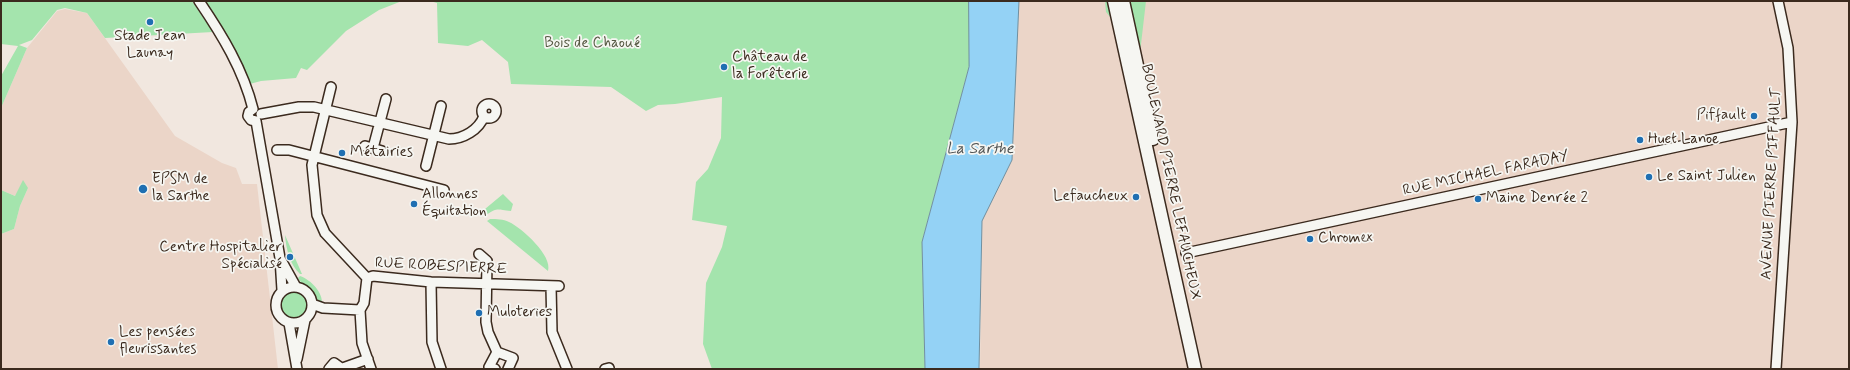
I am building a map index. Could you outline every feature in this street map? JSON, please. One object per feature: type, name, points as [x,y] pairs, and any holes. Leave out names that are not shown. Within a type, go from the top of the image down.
[{"type":"main road","name":"BOULEVARD PIERRE LEFAUCHEUX","points":[[1114,1],[1195,369]]},
{"type":"main road","name":"BOULEVARD PIERRE LEFAUCHEUX","points":[[1123,1],[1203,369]]},
{"type":"street","points":[[199,1],[218,29],[239,66],[257,115],[280,258],[282,290]]},
{"type":"street","name":"AVENUE PIERRE PIFFAULT","points":[[1776,369],[1792,122],[1788,48],[1778,1]]},
{"type":"street","name":"RUE ROBESPIERRE","points":[[331,87],[312,165],[317,215],[322,228],[340,251],[367,278],[373,276],[431,282],[555,286],[552,332],[567,369]]},
{"type":"street","points":[[373,148],[386,99]]},
{"type":"street","points":[[257,115],[306,106],[325,109],[449,139],[465,137],[482,122],[484,116]]},
{"type":"street","points":[[426,166],[441,106]]},
{"type":"street","name":"RUE MICHAEL FARADAY","points":[[1186,253],[1792,122]]},
{"type":"street","points":[[278,150],[289,150],[314,156],[444,190]]},
{"type":"street","points":[[480,254],[487,261],[486,322],[488,332],[497,352],[513,358],[508,369]]},
{"type":"street","points":[[280,258],[296,286],[308,293],[312,304],[311,312],[305,320],[297,367]]},
{"type":"street","points":[[367,278],[364,303],[360,310],[362,343],[371,369]]},
{"type":"street","points":[[431,282],[432,342],[441,369]]},
{"type":"street","points":[[296,286],[282,290],[276,298],[275,308],[281,318],[288,323],[297,323],[305,320]]},
{"type":"street","points":[[312,304],[323,308],[360,310]]},
{"type":"street","points":[[288,323],[297,367]]},
{"type":"street","points":[[495,369],[489,367],[497,352]]},
{"type":"street","points":[[329,369],[334,363],[340,369],[368,359]]},
{"type":"shaded area","points":[[1019,1],[1849,1],[1849,369],[980,369],[982,220],[1012,160]]},
{"type":"shaded area","name":"EPSM de la Sarthe","points":[[65,9],[87,13],[175,136],[222,163],[236,168],[242,184],[257,184],[278,369],[1,369],[1,234],[14,229],[20,206],[28,188],[15,196],[1,190],[1,108],[27,48],[57,11]]},
{"type":"green space","name":"Stade Jean Launay","points":[[1,1],[192,1],[213,32],[105,38],[87,13],[65,8],[57,10],[32,40],[19,45],[27,48],[1,108],[1,76],[18,46],[1,44]]},
{"type":"green space","points":[[199,1],[402,1],[379,10],[346,31],[307,70],[301,68],[296,78],[261,81],[246,85]]},
{"type":"green space","name":"Bois de Chaoué","points":[[430,1],[969,1],[969,67],[922,242],[925,369],[712,369],[703,344],[706,283],[722,247],[727,226],[692,220],[696,182],[708,169],[721,138],[722,97],[658,105],[646,111],[611,87],[511,84],[508,62],[482,40],[468,46],[438,43],[437,3]]},
{"type":"green space","points":[[1105,1],[1114,1],[1121,30],[1106,12]]},
{"type":"green space","points":[[1123,1],[1146,1],[1138,70]]},
{"type":"green space","points":[[23,180],[28,188],[20,206],[14,229],[1,234],[1,190],[15,196]]},
{"type":"green space","points":[[503,194],[513,204],[511,211],[498,210],[486,215],[479,214]]},
{"type":"green space","points":[[490,219],[509,222],[528,236],[546,258],[548,271],[487,221]]},
{"type":"green space","points":[[285,235],[302,274],[300,274],[291,261],[286,246]]},
{"type":"green space","points":[[300,276],[308,280],[316,287],[321,295],[322,304],[299,280],[298,278]]},
{"type":"green space","points":[[294,291],[300,292],[304,295],[307,299],[307,311],[304,315],[300,318],[294,319],[288,318],[284,315],[281,311],[280,305],[281,299],[284,295],[288,292]]},
{"type":"water","name":"La Sarthe","points":[[969,1],[1019,1],[1012,160],[982,221],[979,369],[925,369],[922,242],[969,67]]},
{"type":"place","name":"Stade Jean Launay","points":[[150,22]]},
{"type":"place","name":"Château de la Forêterie","points":[[724,67]]},
{"type":"place","name":"Piffault","points":[[1754,116]]},
{"type":"place","name":"Huet Lanoe","points":[[1640,140]]},
{"type":"place","name":"Métairies","points":[[342,153]]},
{"type":"place","name":"Le Saint Julien","points":[[1649,177]]},
{"type":"place","name":"EPSM de la Sarthe","points":[[143,189]]},
{"type":"place","name":"Lefaucheux","points":[[1136,197]]},
{"type":"place","name":"Maine Denrée 2","points":[[1478,199]]},
{"type":"place","name":"Allonnes Équitation","points":[[414,204]]},
{"type":"place","name":"Chromex","points":[[1310,239]]},
{"type":"place","name":"Centre Hospitalier Spécialisé","points":[[290,257]]},
{"type":"place","name":"Muloteries","points":[[479,313]]},
{"type":"place","name":"Les pensées fleurissantes","points":[[111,342]]}]
